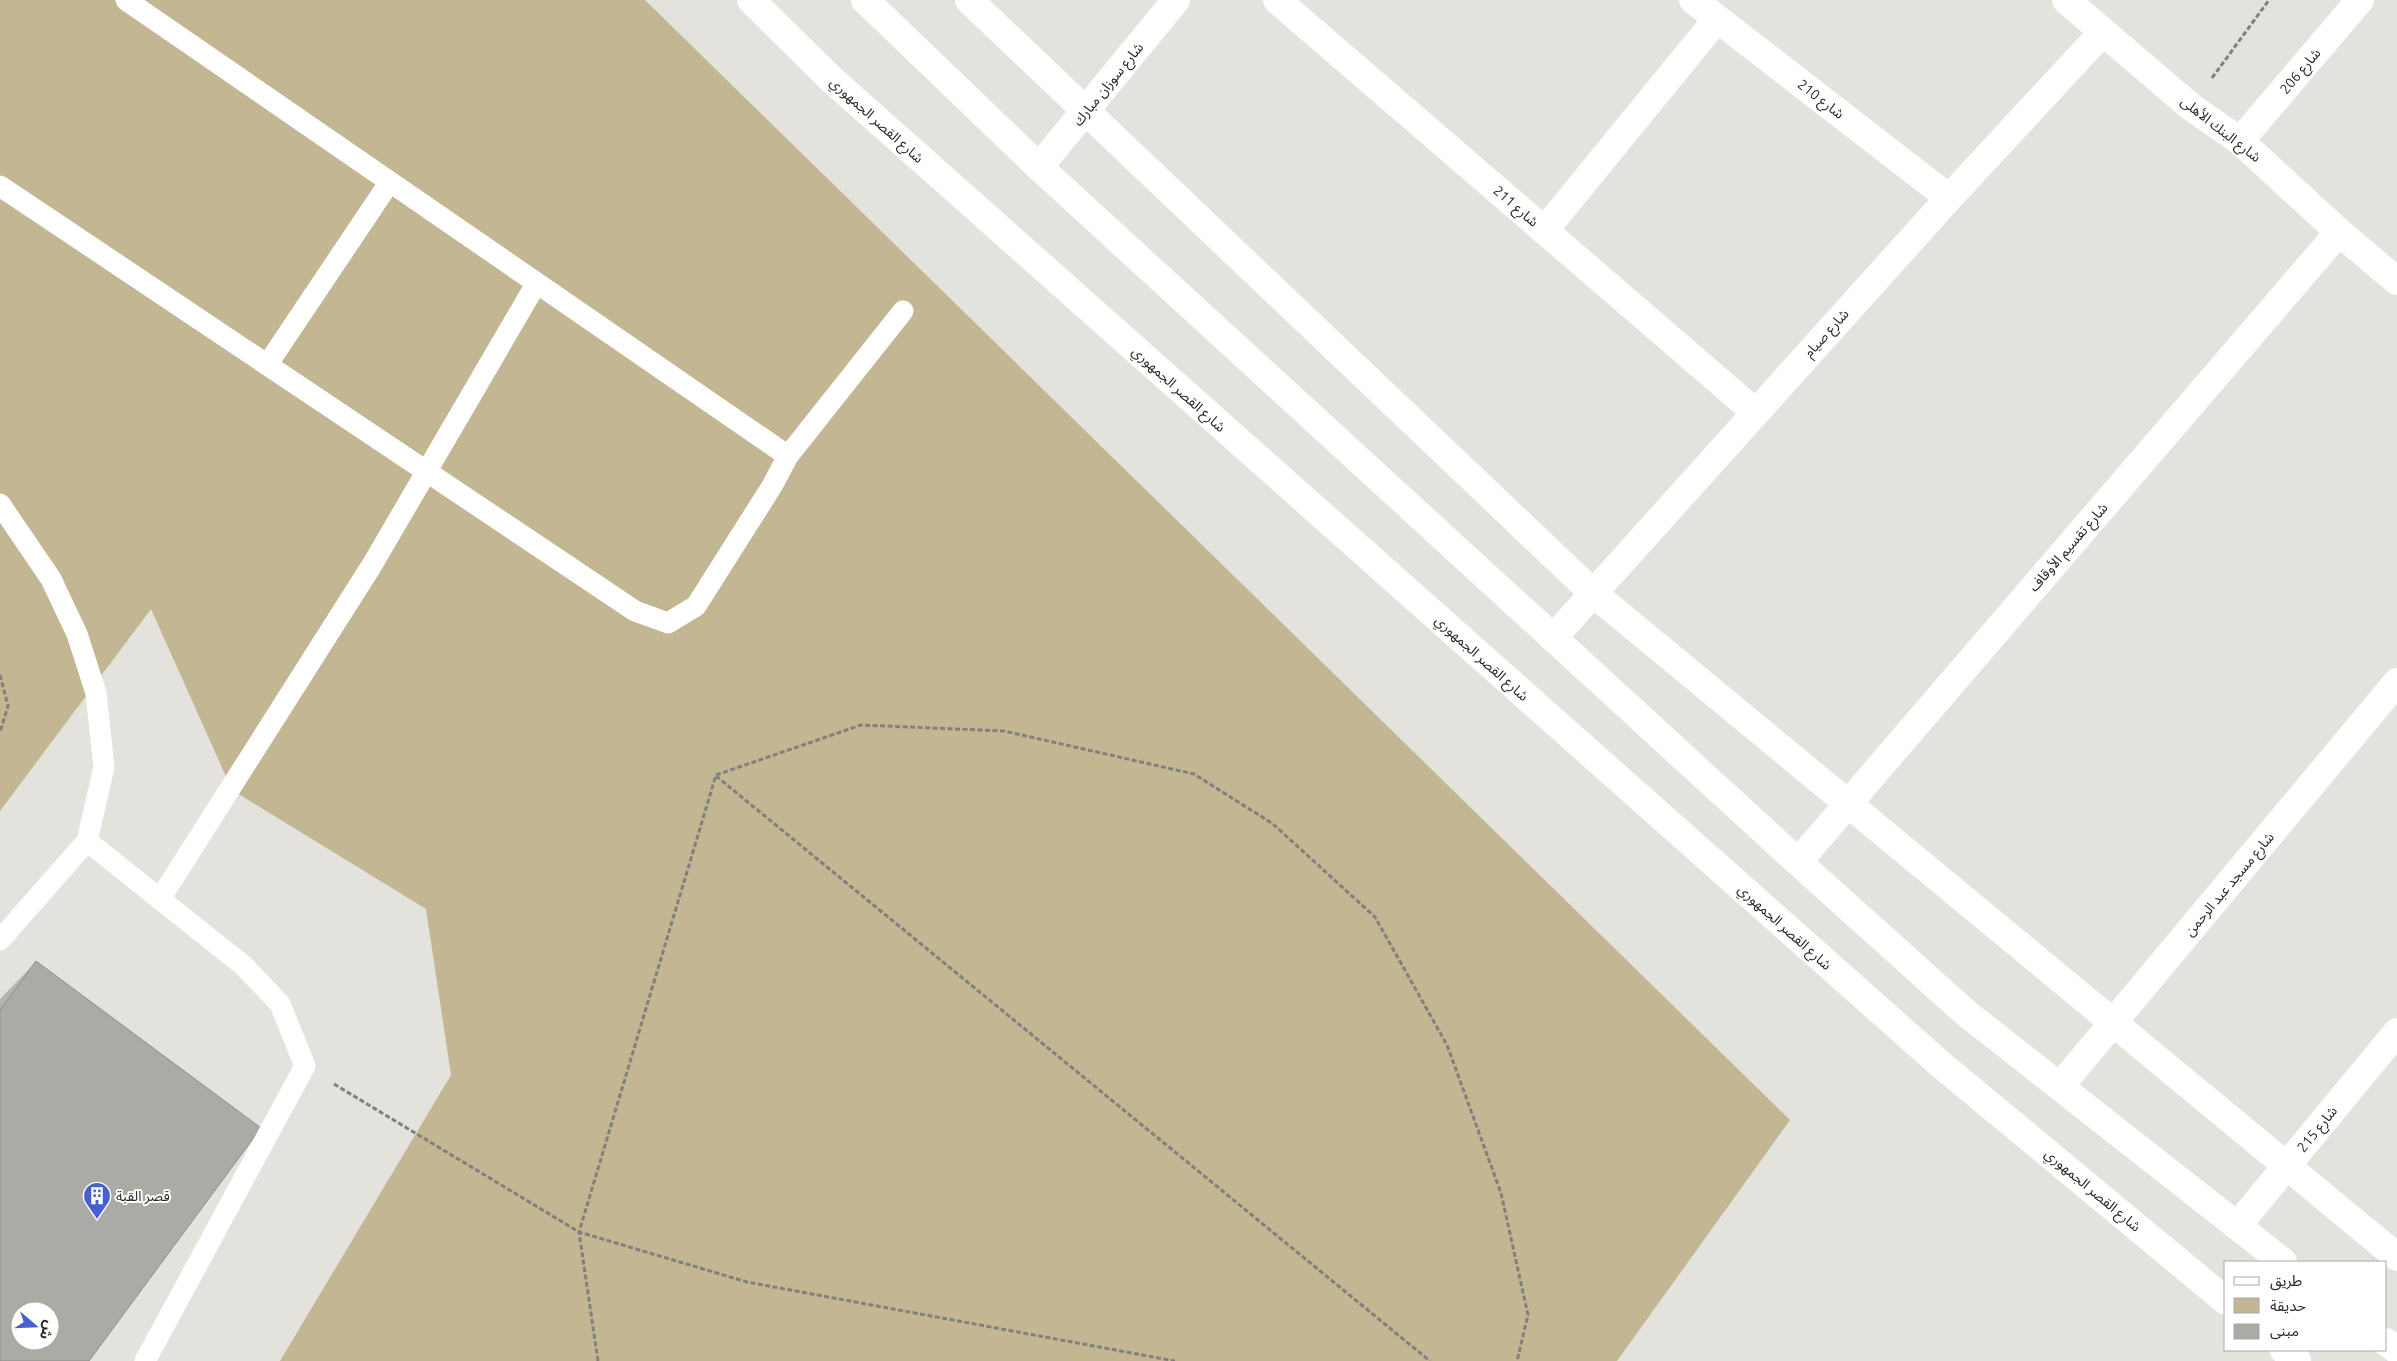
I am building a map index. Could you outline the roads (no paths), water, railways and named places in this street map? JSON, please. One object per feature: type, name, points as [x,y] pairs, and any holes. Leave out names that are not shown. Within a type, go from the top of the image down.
[{"type":"street","name":"شارع القصر الجمهوري","points":[[751,0],[838,86],[1916,1044],[2224,1299]]},
{"type":"street","points":[[865,0],[1039,167],[1798,862],[1966,1012],[2282,1261]]},
{"type":"street","points":[[969,0],[1592,593],[2397,1258]]},
{"type":"street","name":"شارع سوزان مبارك","points":[[1039,167],[1176,0]]},
{"type":"street","name":"شارع 211","points":[[1277,0],[1754,412]]},
{"type":"street","name":"شارع 210","points":[[1693,0],[1949,198]]},
{"type":"street","name":"شارع البنك الأهلى","points":[[2066,0],[2191,106],[2240,141],[2339,232],[2397,281]]},
{"type":"street","name":"شارع 206","points":[[2240,141],[2360,0]]},
{"type":"street","points":[[1544,231],[1717,19]]},
{"type":"street","name":"شارع صيام","points":[[1553,638],[1754,412],[2103,32]]},
{"type":"street","name":"شارع تقسيم الأوقاف","points":[[1798,862],[2339,232]]},
{"type":"street","name":"شارع مسجد عبد الرحمن","points":[[2060,1086],[2395,689]]},
{"type":"street","name":"شارع 215","points":[[2237,1226],[2397,1032]]},
{"type":"street","points":[[2285,1351],[2297,1361]]},
{"type":"lane","points":[[126,0],[389,183],[788,456]]},
{"type":"lane","points":[[267,365],[389,183]]},
{"type":"lane","points":[[0,186],[635,611],[668,623],[696,606],[772,486],[788,456],[903,311]]},
{"type":"lane","points":[[160,899],[372,565],[536,284]]},
{"type":"lane","points":[[0,504],[51,579],[77,634],[96,693],[104,767],[87,841],[0,940]]},
{"type":"lane","points":[[87,841],[244,966],[280,1004],[305,1066],[145,1361]]},
{"type":"place","name":"قصر القبة","points":[[97,1220]]}]
